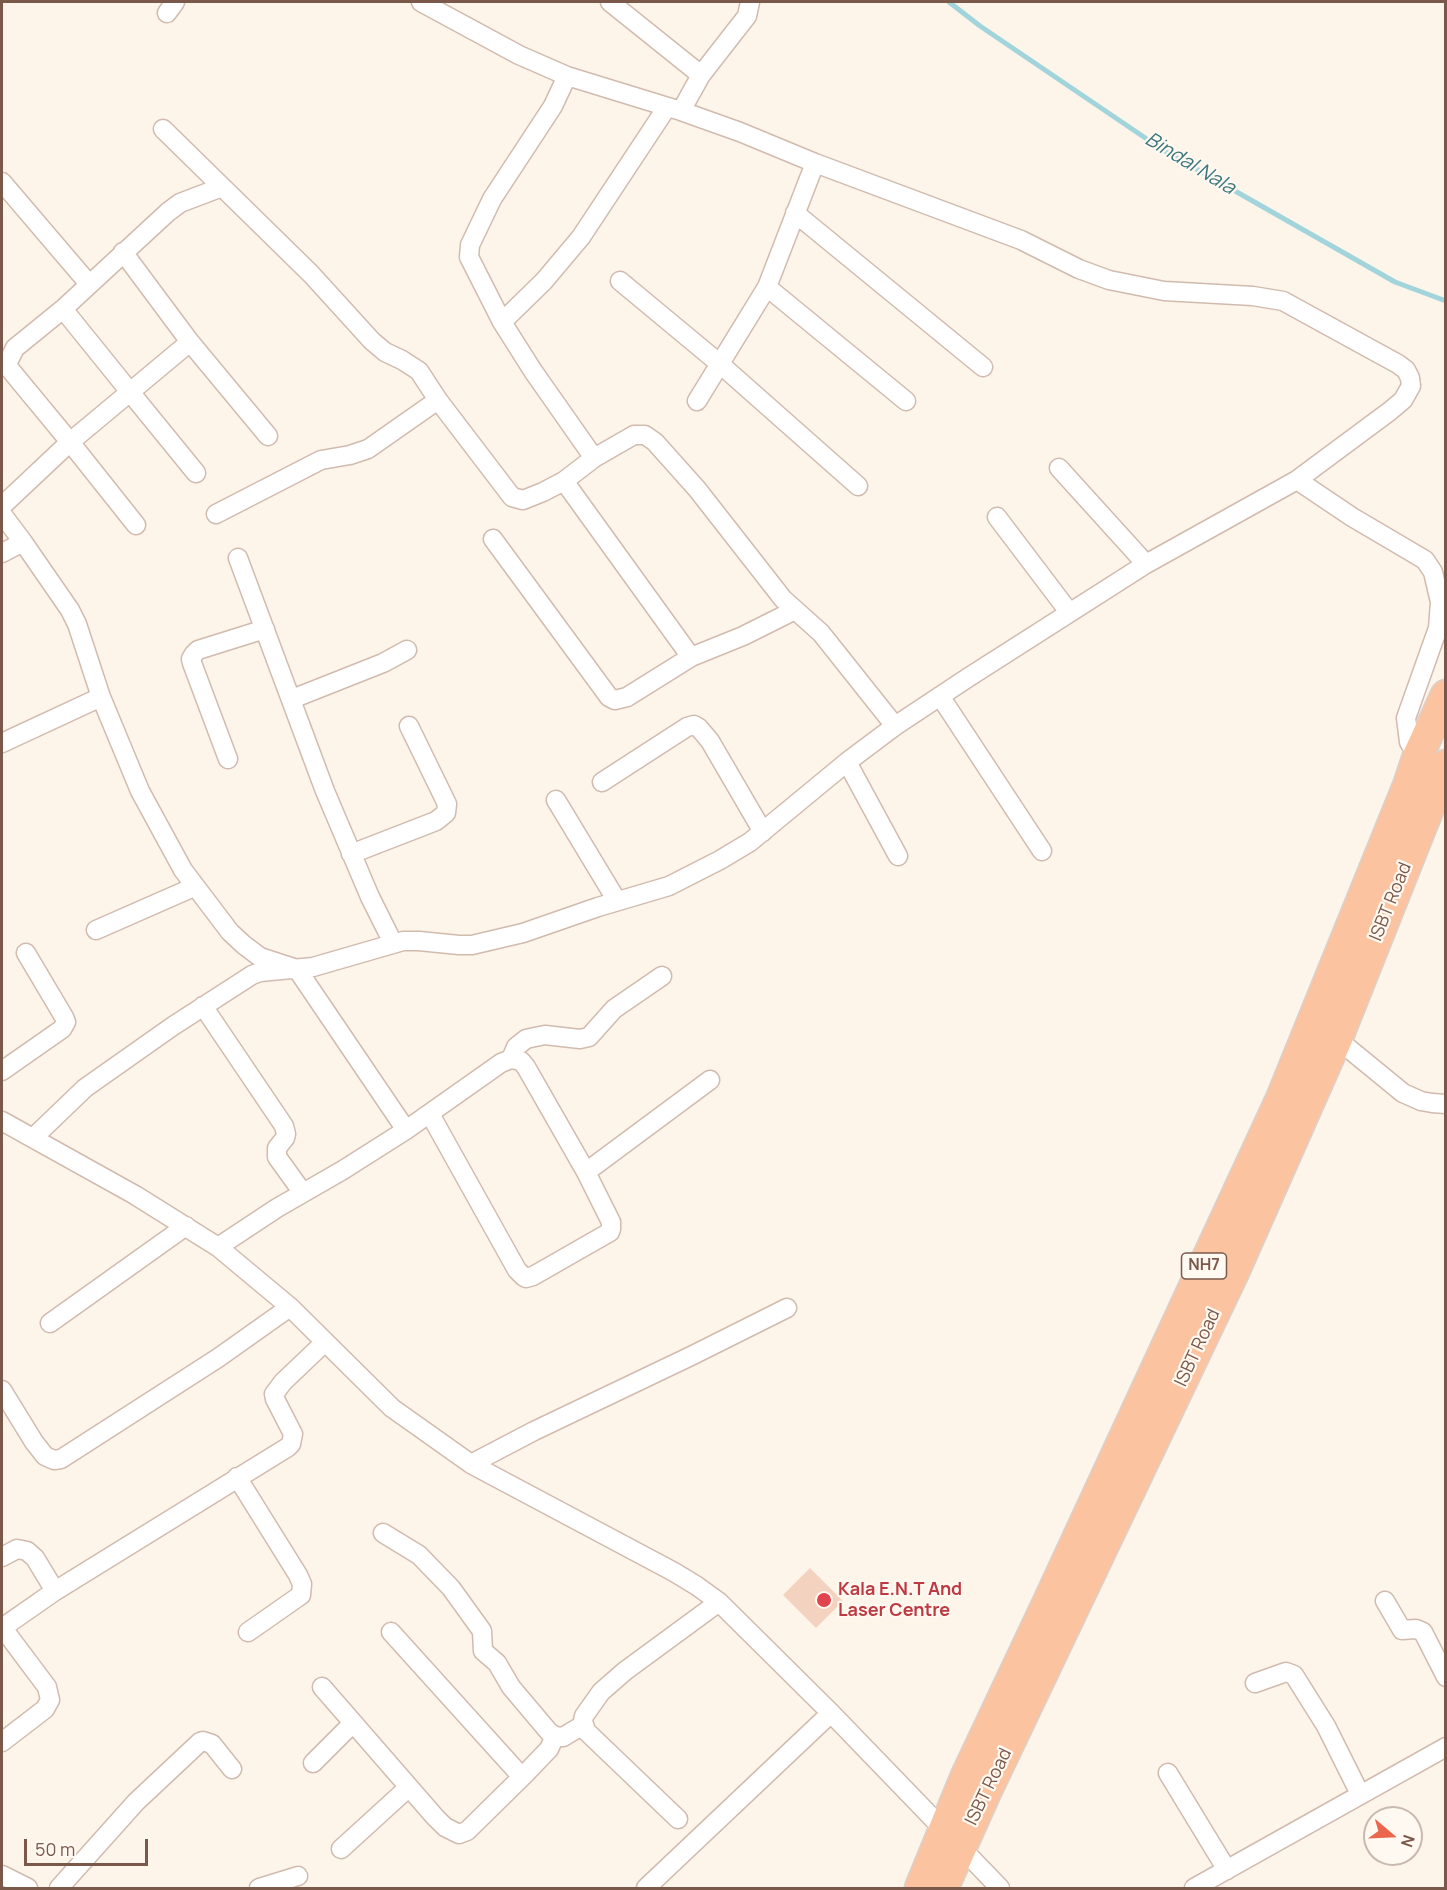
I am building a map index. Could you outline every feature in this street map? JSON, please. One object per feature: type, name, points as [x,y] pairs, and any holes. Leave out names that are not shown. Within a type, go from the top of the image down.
[{"type":"highway","name":"NH7","points":[[920,1888],[952,1838],[966,1776],[1281,1099],[1408,786],[1436,762],[1446,695]]},
{"type":"highway","name":"ISBT Road","points":[[943,1888],[952,1838],[1233,1274],[1337,1039],[1436,762]]},
{"type":"street","points":[[33,1138],[85,1088],[252,975],[260,972],[320,965],[393,943],[419,941],[472,945],[523,933],[676,882],[750,842],[847,762],[895,726],[1146,564],[1297,480],[1403,400],[1411,386],[1406,370],[1384,355],[1283,301],[1253,296],[1164,291],[1109,280],[1079,269],[1021,240],[815,164],[740,132],[567,76],[519,55],[446,7],[421,2]]},
{"type":"street","points":[[610,2],[701,75]]},
{"type":"street","points":[[502,322],[544,281],[581,237],[674,109],[747,16],[750,2]]},
{"type":"street","points":[[567,76],[554,106],[492,199],[470,245],[469,257],[502,322],[533,372],[594,458]]},
{"type":"street","points":[[163,129],[311,274],[372,341],[385,352],[419,371],[438,400],[512,497],[523,500],[543,492],[564,481],[594,458],[634,435],[645,435],[656,442],[697,489],[773,588],[821,633],[895,726]]},
{"type":"street","points":[[697,401],[767,286],[815,164]]},
{"type":"street","points":[[2,182],[89,285]]},
{"type":"street","points":[[136,525],[8,367],[8,362],[15,348],[63,309],[123,252],[180,203],[222,187]]},
{"type":"street","points":[[795,213],[983,367]]},
{"type":"street","points":[[123,252],[190,342],[268,436]]},
{"type":"street","points":[[620,281],[720,364],[858,486]]},
{"type":"street","points":[[767,286],[906,401]]},
{"type":"street","points":[[63,309],[196,473]]},
{"type":"street","points":[[2,506],[70,442],[190,342]]},
{"type":"street","points":[[216,514],[321,460],[368,449],[438,400]]},
{"type":"street","points":[[1059,468],[1146,564]]},
{"type":"street","points":[[1297,480],[1425,560],[1433,572],[1440,602],[1438,628],[1406,718],[1406,726],[1409,742],[1436,762]]},
{"type":"street","points":[[564,481],[692,657]]},
{"type":"street","points":[[2,514],[70,610],[77,624],[101,697],[140,791],[194,887],[230,932],[250,950],[260,957],[297,969],[406,1130]]},
{"type":"street","points":[[997,517],[1069,612]]},
{"type":"street","points":[[493,539],[609,697],[620,700],[692,657],[743,636],[795,610]]},
{"type":"street","points":[[2,553],[23,542]]},
{"type":"street","points":[[238,558],[325,790],[351,854],[393,943]]},
{"type":"street","points":[[228,759],[192,659],[198,650],[266,629]]},
{"type":"street","points":[[292,699],[383,663],[407,650]]},
{"type":"street","points":[[940,696],[1042,850]]},
{"type":"street","points":[[2,743],[101,697]]},
{"type":"street","points":[[602,782],[687,727],[694,725],[710,741],[763,832]]},
{"type":"street","points":[[351,854],[436,821],[446,813],[447,804],[409,726]]},
{"type":"street","points":[[847,762],[898,856]]},
{"type":"street","points":[[556,800],[617,901]]},
{"type":"street","points":[[96,930],[194,887]]},
{"type":"street","points":[[5,1062],[62,1029],[66,1022],[26,953]]},
{"type":"street","points":[[511,1059],[516,1047],[526,1039],[535,1036],[580,1039],[590,1037],[614,1009],[662,976]]},
{"type":"street","points":[[203,1006],[284,1126],[286,1134],[277,1148],[277,1157],[303,1193]]},
{"type":"street","points":[[1337,1039],[1403,1093],[1421,1101],[1446,1104]]},
{"type":"street","points":[[218,1247],[406,1130],[511,1059],[521,1061],[526,1067],[586,1172],[611,1222],[610,1232],[526,1278],[517,1270],[430,1114]]},
{"type":"street","points":[[586,1172],[710,1080]]},
{"type":"street","points":[[2,1121],[135,1195],[218,1247],[290,1307],[392,1408],[471,1464],[674,1572],[719,1602],[831,1713],[1000,1888]]},
{"type":"street","points":[[50,1323],[186,1226]]},
{"type":"street","points":[[2,1390],[45,1456],[54,1460],[61,1459],[218,1359],[290,1307]]},
{"type":"street","points":[[471,1464],[787,1308]]},
{"type":"street","points":[[2,1742],[45,1709],[50,1700],[46,1688],[2,1628],[55,1591],[291,1444],[292,1428],[274,1394],[283,1382],[324,1342]]},
{"type":"street","points":[[237,1477],[302,1584],[301,1595],[249,1632]]},
{"type":"street","points":[[383,1533],[419,1555],[451,1588],[482,1631],[483,1651],[497,1664],[511,1687],[549,1732],[563,1737],[584,1725]]},
{"type":"street","points":[[2,1557],[17,1549],[27,1551],[35,1558],[55,1591]]},
{"type":"street","points":[[1385,1601],[1402,1630],[1416,1629],[1423,1632],[1446,1677]]},
{"type":"street","points":[[678,1819],[586,1731],[584,1716],[601,1692],[719,1602]]},
{"type":"street","points":[[391,1632],[522,1777]]},
{"type":"street","points":[[1255,1683],[1286,1672],[1294,1676],[1321,1718],[1360,1794]]},
{"type":"street","points":[[322,1687],[445,1827],[459,1834],[467,1831],[522,1777],[549,1749],[555,1736]]},
{"type":"street","points":[[646,1888],[831,1713]]},
{"type":"street","points":[[313,1763],[353,1723]]},
{"type":"street","points":[[59,1888],[136,1802],[200,1742],[208,1741],[212,1744],[232,1769]]},
{"type":"street","points":[[1194,1888],[1446,1747]]},
{"type":"street","points":[[1168,1773],[1227,1870]]},
{"type":"street","points":[[341,1850],[409,1787]]},
{"type":"street","points":[[2,1875],[28,1888]]},
{"type":"street","points":[[259,1888],[298,1876]]},
{"type":"building","points":[[810,1568],[843,1601],[816,1628],[783,1595]]},
{"type":"waterway","name":"Bindal Nala","points":[[949,2],[980,26],[1163,150],[1395,282],[1446,301]]},
{"type":"place","name":"Kala E.N.T And Laser Centre","points":[[824,1600]]}]
